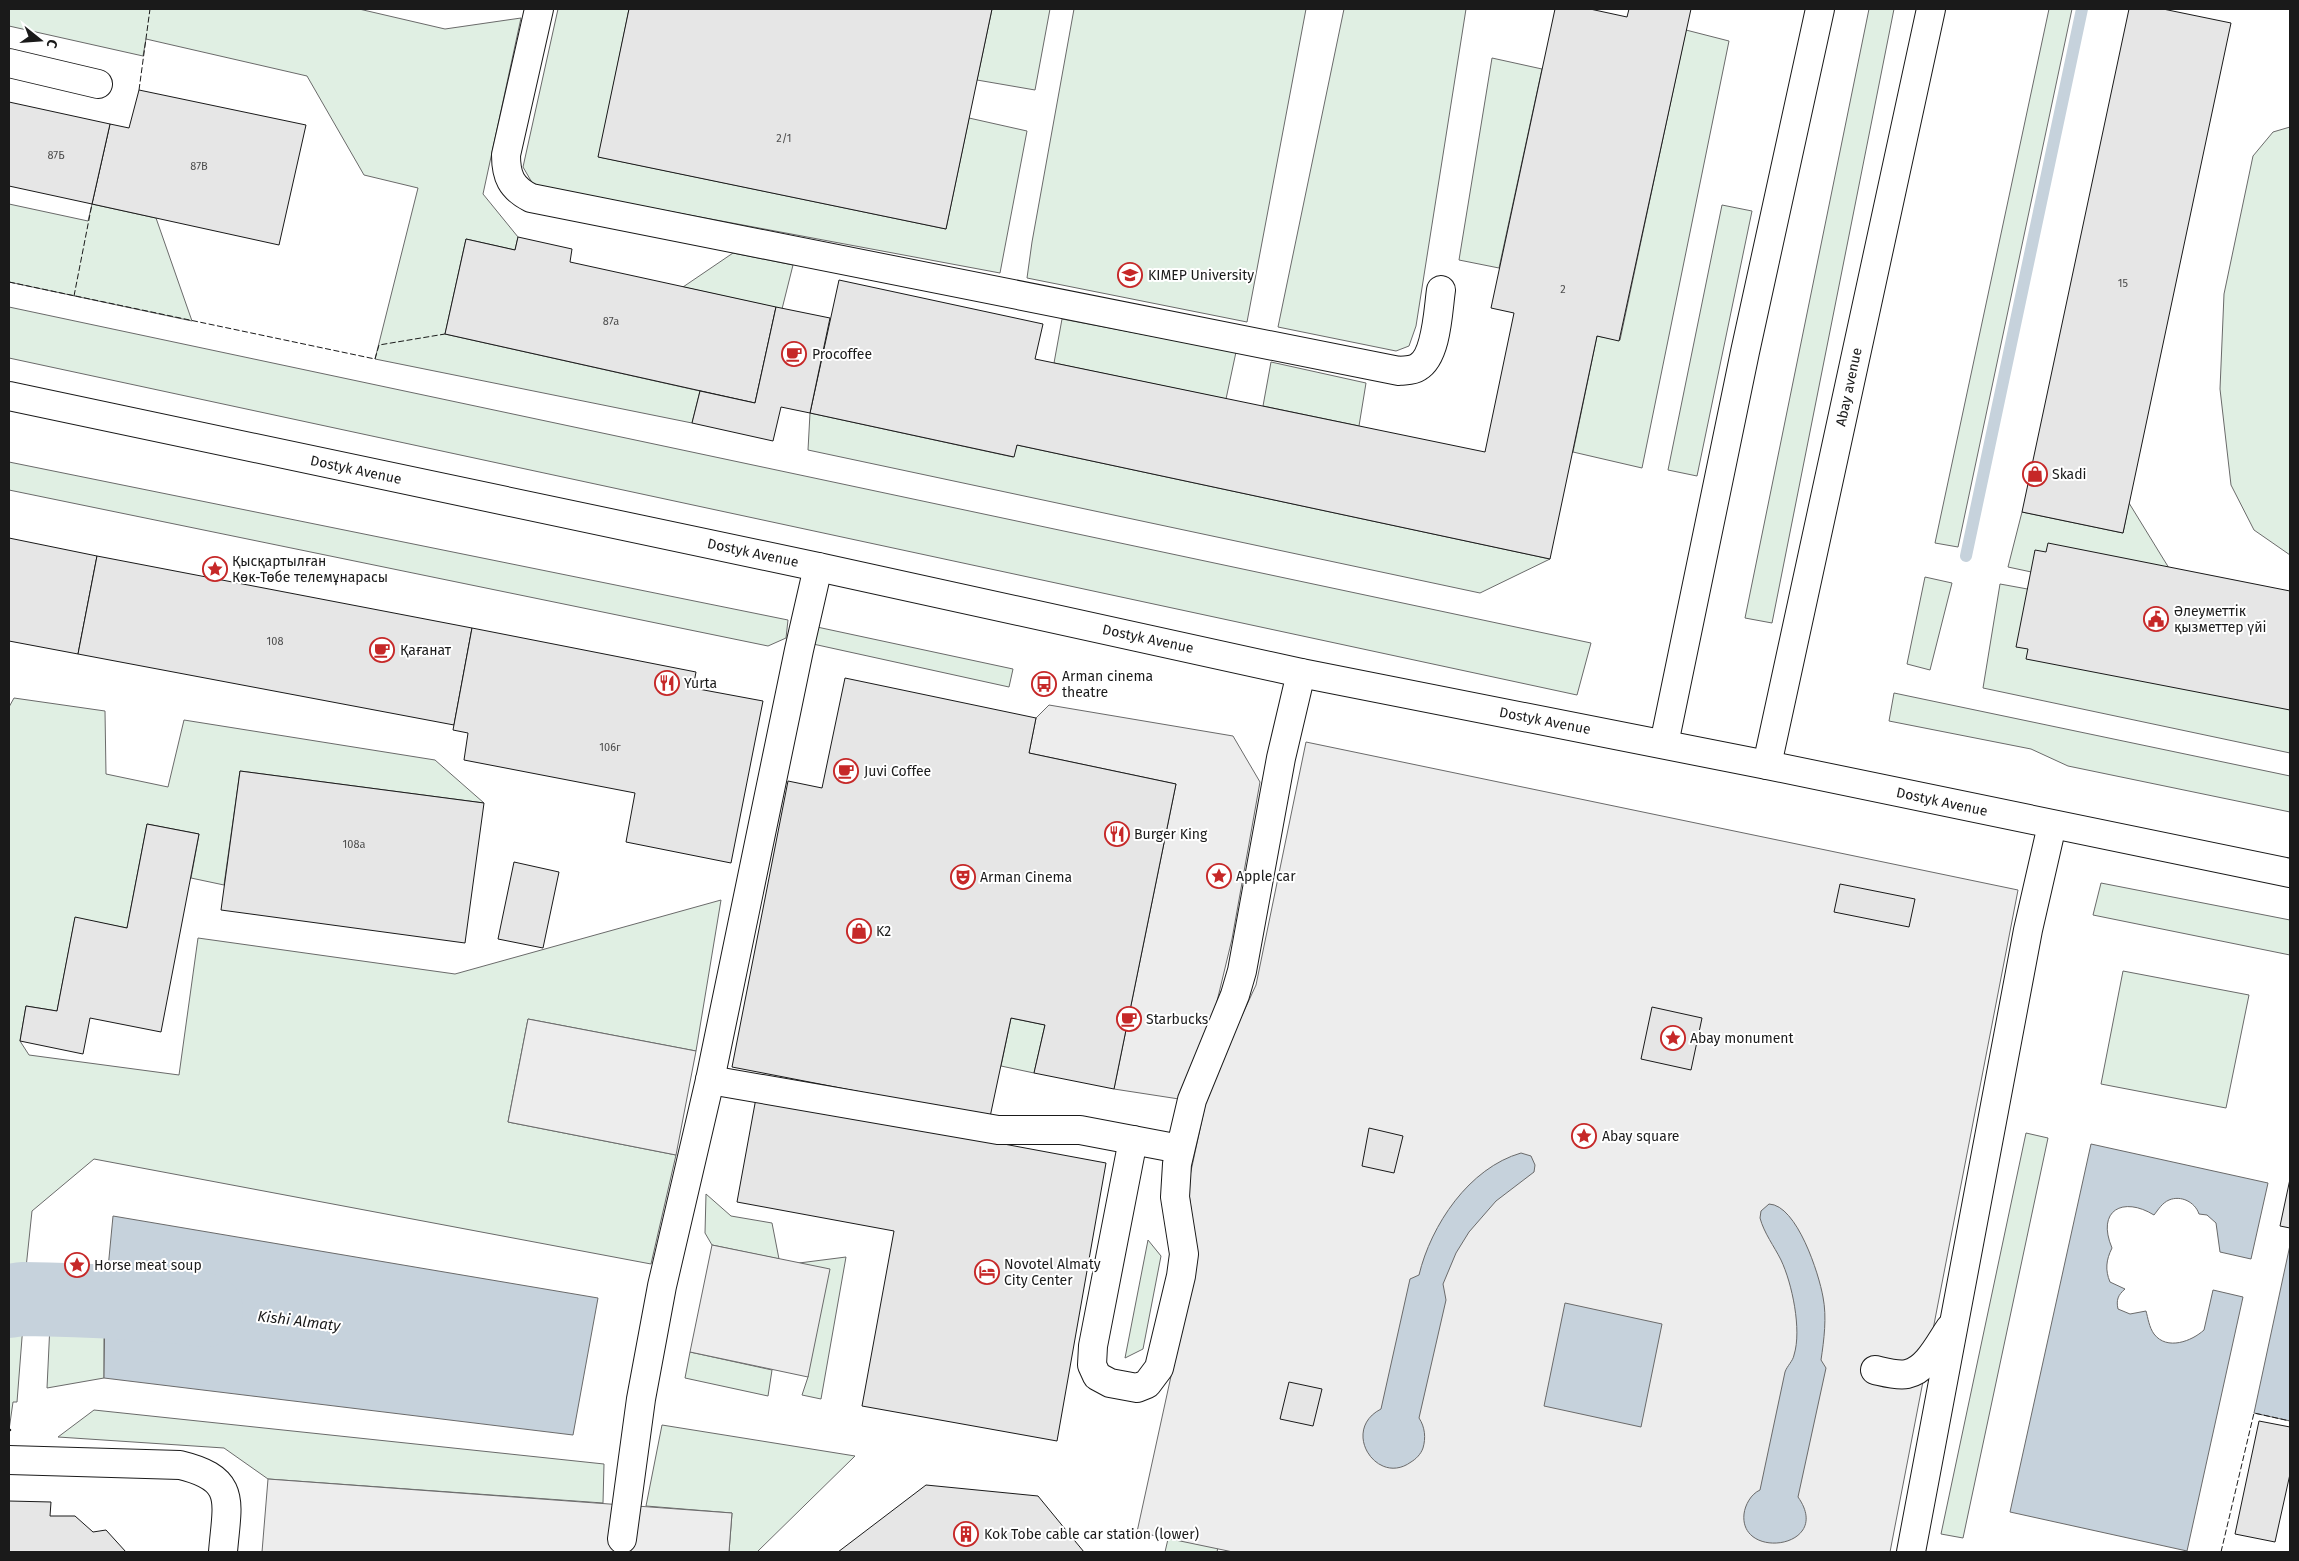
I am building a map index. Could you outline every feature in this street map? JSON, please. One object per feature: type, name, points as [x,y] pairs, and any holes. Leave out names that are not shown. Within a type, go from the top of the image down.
[{"type":"main road","points":[[538,9],[506,155],[506,169],[510,182],[519,192],[531,198],[1399,371],[1419,367],[1431,350],[1441,290]]},
{"type":"main road","points":[[1664,744],[1747,343],[1820,9]]},
{"type":"main road","name":"Abay avenue","points":[[1768,765],[1931,9]]},
{"type":"main road","points":[[9,63],[98,84]]},
{"type":"main road","name":"Dostyk Avenue","points":[[9,396],[818,567],[1301,673],[1768,765],[2290,873]]},
{"type":"main road","points":[[622,1539],[641,1398],[659,1305],[710,1080],[818,567]]},
{"type":"main road","points":[[1133,1140],[1093,1346],[1092,1365],[1097,1376],[1123,1387],[1137,1388],[1147,1384],[1160,1368],[1164,1352],[1184,1254],[1175,1197],[1180,1149],[1192,1100],[1235,995],[1242,971],[1281,758],[1301,673]]},
{"type":"main road","points":[[1911,1552],[2028,930],[2052,825]]},
{"type":"main road","points":[[710,1080],[998,1130],[1080,1130],[1180,1149]]},
{"type":"main road","points":[[1875,1370],[1906,1375],[1920,1369],[1937,1348],[1956,1318]]},
{"type":"main road","points":[[9,1460],[180,1465],[202,1470],[220,1483],[226,1498],[223,1552]]},
{"type":"green space","points":[[9,9],[359,9],[445,29],[521,18],[483,194],[518,237],[515,250],[466,239],[445,334],[700,391],[692,423],[375,359],[418,188],[364,175],[307,76],[146,39],[143,56],[9,26]]},
{"type":"green space","points":[[558,9],[629,9],[599,157],[946,229],[969,118],[1027,131],[1000,273],[534,186],[523,167]]},
{"type":"green space","points":[[992,9],[1050,9],[1035,90],[977,80]]},
{"type":"green space","points":[[1074,9],[1306,9],[1247,322],[1027,278]]},
{"type":"green space","points":[[1344,9],[1466,9],[1416,326],[1409,346],[1396,351],[1278,327]]},
{"type":"green space","points":[[1869,9],[1894,9],[1772,623],[1745,618]]},
{"type":"green space","points":[[2049,9],[2072,9],[1958,547],[1935,543]]},
{"type":"green space","points":[[1686,30],[1729,41],[1642,468],[1573,452],[1597,336],[1620,340]]},
{"type":"green space","points":[[1492,58],[1542,69],[1499,268],[1459,260]]},
{"type":"green space","points":[[2290,127],[2290,555],[2254,530],[2231,485],[2220,389],[2224,294],[2253,156],[2273,132]]},
{"type":"green space","points":[[9,204],[88,221],[92,204],[156,218],[192,321],[9,282]]},
{"type":"green space","points":[[1722,205],[1752,211],[1697,476],[1668,470]]},
{"type":"green space","points":[[733,253],[793,265],[782,309],[683,287]]},
{"type":"green space","points":[[9,307],[1591,643],[1577,695],[9,358]]},
{"type":"green space","points":[[1062,319],[1236,352],[1226,399],[1054,363]]},
{"type":"green space","points":[[1271,362],[1366,383],[1359,426],[1263,406]]},
{"type":"green space","points":[[810,413],[1013,457],[1017,445],[1550,559],[1480,593],[808,450]]},
{"type":"green space","points":[[9,462],[788,620],[786,638],[768,646],[9,490]]},
{"type":"green space","points":[[2129,503],[2172,573],[2036,573],[2008,567],[2022,512],[2123,533]]},
{"type":"green space","points":[[1925,577],[1952,583],[1930,670],[1907,664]]},
{"type":"green space","points":[[2000,584],[2033,590],[2033,646],[2031,655],[2290,706],[2290,753],[1983,688]]},
{"type":"green space","points":[[817,627],[1013,669],[1009,687],[813,644]]},
{"type":"green space","points":[[1894,693],[2290,776],[2290,812],[2068,766],[2031,749],[1889,721]]},
{"type":"green space","points":[[14,698],[105,711],[106,774],[168,787],[184,720],[435,760],[484,803],[240,771],[224,885],[191,878],[199,834],[147,824],[127,928],[75,918],[57,1011],[26,1006],[20,1041],[29,1055],[179,1075],[198,938],[455,974],[721,900],[696,1051],[528,1019],[508,1122],[676,1155],[651,1264],[94,1159],[32,1211],[20,1325],[23,1325],[17,1402],[13,1402],[9,1430],[9,707]]},
{"type":"green space","points":[[2101,883],[2290,920],[2290,955],[2093,915]]},
{"type":"green space","points":[[2123,971],[2249,995],[2226,1108],[2101,1084]]},
{"type":"green space","points":[[1011,1018],[1045,1025],[1034,1073],[1001,1066]]},
{"type":"green space","points":[[2026,1133],[2048,1138],[1963,1538],[1941,1534]]},
{"type":"green space","points":[[706,1194],[731,1216],[772,1223],[779,1259],[712,1245],[705,1233]]},
{"type":"green space","points":[[1148,1240],[1161,1256],[1143,1349],[1125,1358]]},
{"type":"green space","points":[[846,1257],[821,1399],[802,1395],[808,1377],[799,1263]]},
{"type":"green space","points":[[50,1324],[104,1326],[104,1378],[47,1388]]},
{"type":"green space","points":[[690,1352],[772,1370],[768,1396],[685,1378]]},
{"type":"green space","points":[[94,1410],[604,1464],[603,1503],[268,1479],[224,1448],[58,1437]]},
{"type":"green space","points":[[662,1425],[855,1456],[757,1552],[729,1552],[732,1513],[646,1506]]},
{"type":"green space","points":[[1226,1504],[1217,1552],[1165,1552],[1168,1539]]},
{"type":"shaded area","points":[[1049,705],[1233,736],[1260,782],[1232,939],[1206,1047],[1179,1099],[1114,1089],[1176,784],[1029,753],[1036,718]]},
{"type":"shaded area","name":"Abay square","points":[[1306,742],[2018,890],[1890,1552],[1233,1552],[1137,1532],[1197,1257],[1188,1185],[1209,1087],[1256,985]]},
{"type":"shaded area","points":[[528,1019],[696,1051],[676,1155],[508,1122]]},
{"type":"shaded area","points":[[712,1245],[830,1269],[808,1377],[690,1352]]},
{"type":"shaded area","points":[[268,1479],[732,1513],[729,1552],[262,1552]]},
{"type":"water","points":[[2091,1144],[2268,1183],[2251,1259],[2220,1252],[2216,1223],[2207,1215],[2199,1214],[2191,1203],[2183,1199],[2178,1198],[2167,1201],[2154,1215],[2143,1209],[2123,1207],[2115,1210],[2107,1224],[2112,1248],[2108,1257],[2108,1278],[2110,1282],[2125,1289],[2118,1298],[2118,1309],[2130,1314],[2146,1311],[2151,1328],[2159,1339],[2172,1343],[2186,1341],[2204,1330],[2213,1290],[2243,1297],[2187,1551],[2010,1512]]},
{"type":"water","points":[[1521,1153],[1531,1156],[1535,1165],[1534,1172],[1496,1201],[1469,1232],[1456,1253],[1443,1284],[1446,1300],[1419,1418],[1423,1425],[1424,1433],[1422,1450],[1411,1462],[1398,1468],[1386,1467],[1376,1462],[1368,1453],[1364,1442],[1364,1430],[1369,1418],[1381,1409],[1410,1279],[1419,1275],[1433,1237],[1443,1218],[1469,1185],[1502,1160]]},
{"type":"water","points":[[1769,1204],[1779,1207],[1789,1216],[1805,1242],[1812,1258],[1821,1286],[1825,1312],[1821,1360],[1826,1368],[1798,1497],[1806,1514],[1804,1528],[1795,1537],[1783,1542],[1768,1543],[1755,1538],[1746,1529],[1744,1514],[1749,1500],[1760,1490],[1785,1372],[1793,1357],[1797,1333],[1795,1307],[1789,1281],[1781,1260],[1760,1218],[1761,1211]]},
{"type":"water","points":[[113,1216],[598,1298],[573,1435],[104,1378],[105,1300]]},
{"type":"water","points":[[2290,1245],[2290,1421],[2254,1413]]},
{"type":"water","points":[[1565,1303],[1662,1324],[1641,1427],[1544,1406]]},
{"type":"building","points":[[629,9],[992,9],[946,229],[598,157]]},
{"type":"building","points":[[1555,9],[1590,9],[1627,17],[1629,9],[1691,9],[1619,341],[1597,336],[1550,559],[1017,445],[1014,457],[810,413],[839,280],[1043,324],[1035,359],[1485,452],[1514,313],[1491,308]]},
{"type":"building","points":[[2129,9],[2163,9],[2231,23],[2123,533],[2022,512]]},
{"type":"building","points":[[139,90],[306,125],[279,245],[92,204],[110,124],[129,128]]},
{"type":"building","points":[[9,102],[110,124],[92,204],[9,186]]},
{"type":"building","points":[[518,237],[572,249],[570,262],[776,307],[755,403],[445,334],[466,239],[515,250]]},
{"type":"building","name":"Procoffee","points":[[776,307],[830,318],[810,413],[781,407],[773,441],[692,423],[700,391],[755,403]]},
{"type":"building","points":[[9,538],[97,556],[78,654],[9,641]]},
{"type":"building","name":"Әлеуметтік қызметтер үйі","points":[[2048,543],[2290,591],[2290,710],[2026,659],[2028,649],[2016,647],[2035,550],[2046,552]]},
{"type":"building","points":[[97,556],[472,628],[454,725],[78,654]]},
{"type":"building","points":[[472,628],[696,672],[693,688],[763,701],[731,863],[626,842],[635,793],[464,760],[468,733],[453,730]]},
{"type":"building","name":"Arman Cinema","points":[[845,678],[1036,718],[1029,753],[1176,784],[1114,1089],[1034,1073],[1045,1025],[1011,1018],[990,1117],[732,1067],[788,781],[822,788]]},
{"type":"building","points":[[240,771],[484,803],[465,943],[221,910]]},
{"type":"building","points":[[147,824],[199,834],[161,1032],[90,1018],[83,1054],[20,1041],[26,1006],[57,1011],[75,917],[127,928]]},
{"type":"building","points":[[514,862],[559,872],[543,948],[498,939]]},
{"type":"building","points":[[1840,884],[1915,899],[1909,927],[1834,912]]},
{"type":"building","points":[[1652,1007],[1702,1018],[1691,1070],[1641,1059]]},
{"type":"building","name":"Novotel Almaty City Center","points":[[756,1098],[1106,1163],[1057,1441],[862,1406],[894,1231],[737,1202]]},
{"type":"building","points":[[1369,1128],[1403,1136],[1394,1173],[1362,1166]]},
{"type":"building","points":[[2290,1179],[2290,1228],[2280,1226]]},
{"type":"building","points":[[1289,1382],[1322,1389],[1313,1426],[1280,1419]]},
{"type":"building","points":[[2259,1421],[2290,1427],[2290,1474],[2275,1542],[2235,1534]]},
{"type":"building","name":"Kok Tobe cable car station (lower)","points":[[926,1485],[1038,1496],[1084,1552],[838,1552]]},
{"type":"building","points":[[9,1501],[51,1502],[50,1516],[75,1516],[93,1532],[106,1530],[126,1552],[9,1552]]},
{"type":"waterway","points":[[1966,556],[2082,9]]},
{"type":"waterway","name":"Kіshі Almaty","points":[[9,1301],[22,1299],[91,1301],[206,1310]]},
{"type":"fence","points":[[139,90],[150,9]]},
{"type":"fence","points":[[74,296],[92,204]]},
{"type":"fence","points":[[9,282],[375,359],[379,345],[445,334]]},
{"type":"fence","points":[[2221,1552],[2254,1413],[2290,1421]]},
{"type":"place","name":"KIMEP University","points":[[1130,275]]},
{"type":"place","name":"Procoffee","points":[[794,354]]},
{"type":"place","name":"Skadi","points":[[2035,474]]},
{"type":"place","name":"Қысқартылған Көк-Төбе телемұнарасы","points":[[215,569]]},
{"type":"place","name":"Әлеуметтік қызметтер үйі","points":[[2156,619]]},
{"type":"place","name":"Қағанат","points":[[382,650]]},
{"type":"place","name":"Yurta","points":[[667,683]]},
{"type":"place","name":"Arman cinema theatre","points":[[1044,684]]},
{"type":"place","name":"Juvi Coffee","points":[[846,771]]},
{"type":"place","name":"Burger King","points":[[1117,834]]},
{"type":"place","name":"Apple car","points":[[1219,876]]},
{"type":"place","name":"Arman Cinema","points":[[963,877]]},
{"type":"place","name":"K2","points":[[859,931]]},
{"type":"place","name":"Starbucks","points":[[1129,1019]]},
{"type":"place","name":"Abay monument","points":[[1673,1038]]},
{"type":"place","name":"Abay square","points":[[1584,1136]]},
{"type":"place","name":"Horse meat soup","points":[[77,1265]]},
{"type":"place","name":"Novotel Almaty City Center","points":[[987,1272]]},
{"type":"place","name":"Kok Tobe cable car station (lower)","points":[[966,1534]]}]
